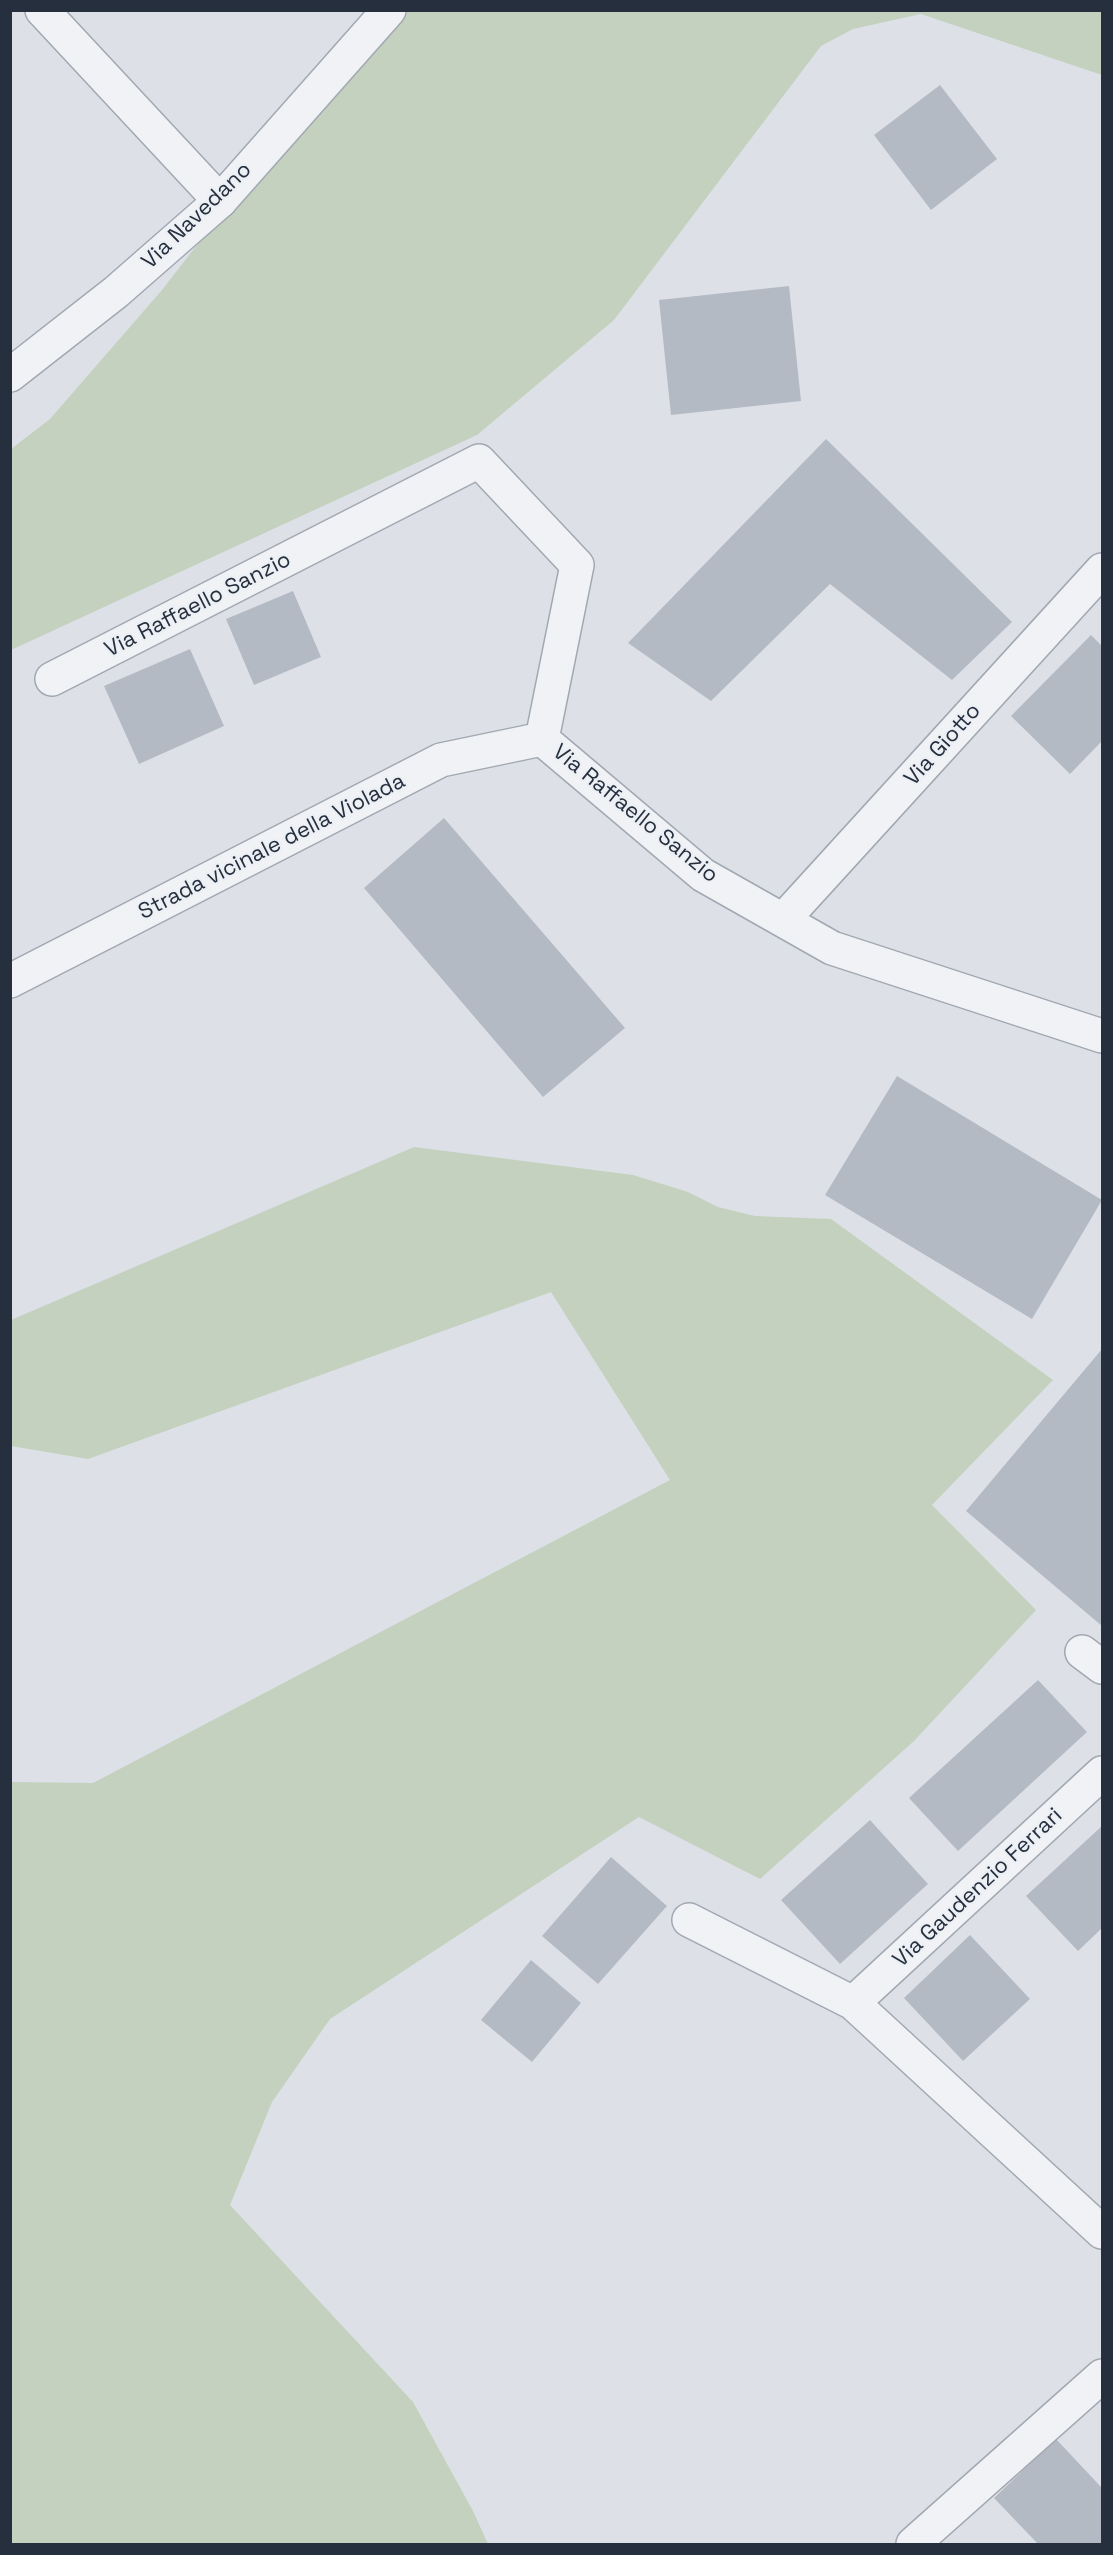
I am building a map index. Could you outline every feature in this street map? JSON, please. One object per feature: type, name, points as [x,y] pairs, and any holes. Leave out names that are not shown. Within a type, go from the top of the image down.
[{"type":"street","points":[[42,10],[220,201]]},
{"type":"street","name":"Via Navedano","points":[[10,375],[116,292],[220,201],[389,10]]},
{"type":"street","name":"Via Raffaello Sanzio","points":[[52,679],[479,461],[577,565],[542,740],[704,874],[832,948],[1102,1036]]},
{"type":"street","name":"Via Giotto","points":[[783,920],[1102,570]]},
{"type":"street","name":"Strada vicinale della Violada","points":[[10,981],[441,760],[542,740]]},
{"type":"street","name":"Via Gaudenzio Ferrari","points":[[853,2003],[1102,1773]]},
{"type":"street","points":[[689,1920],[853,2003],[1102,2232]]},
{"type":"street","points":[[913,2544],[1102,2376]]},
{"type":"green space","points":[[386,11],[1102,11],[1102,75],[921,14],[853,29],[821,46],[614,320],[477,435],[11,650],[11,449],[50,419],[162,290],[269,152]]},
{"type":"green space","points":[[414,1147],[633,1175],[688,1192],[718,1207],[755,1216],[831,1219],[1053,1380],[932,1505],[1036,1610],[914,1741],[760,1879],[639,1817],[330,2019],[272,2102],[230,2205],[413,2402],[473,2511],[488,2544],[11,2544],[11,1782],[93,1783],[670,1480],[551,1292],[88,1459],[11,1446],[11,1320]]},
{"type":"building","points":[[940,85],[997,159],[931,210],[874,135]]},
{"type":"building","points":[[789,286],[801,401],[671,415],[659,300]]},
{"type":"building","points":[[826,439],[1012,622],[952,680],[830,584],[711,701],[628,643]]},
{"type":"building","points":[[293,591],[321,657],[254,685],[226,619]]},
{"type":"building","points":[[1091,635],[1102,646],[1102,741],[1070,774],[1011,716]]},
{"type":"building","points":[[190,649],[224,726],[139,764],[104,686]]},
{"type":"building","points":[[444,818],[625,1028],[543,1097],[364,888]]},
{"type":"building","points":[[897,1076],[1102,1200],[1032,1319],[825,1195]]},
{"type":"building","points":[[1102,1349],[1102,1626],[966,1511]]},
{"type":"building","points":[[1038,1680],[1087,1732],[958,1851],[909,1798]]},
{"type":"building","points":[[870,1820],[928,1884],[840,1964],[781,1900]]},
{"type":"building","points":[[1102,1826],[1102,1928],[1078,1951],[1026,1896]]},
{"type":"building","points":[[611,1857],[667,1906],[598,1984],[542,1936]]},
{"type":"building","points":[[970,1935],[1030,1999],[963,2061],[904,1998]]},
{"type":"building","points":[[531,1960],[581,2003],[532,2062],[481,2020]]},
{"type":"building","points":[[1056,2439],[1102,2488],[1102,2544],[1038,2544],[994,2498]]}]
